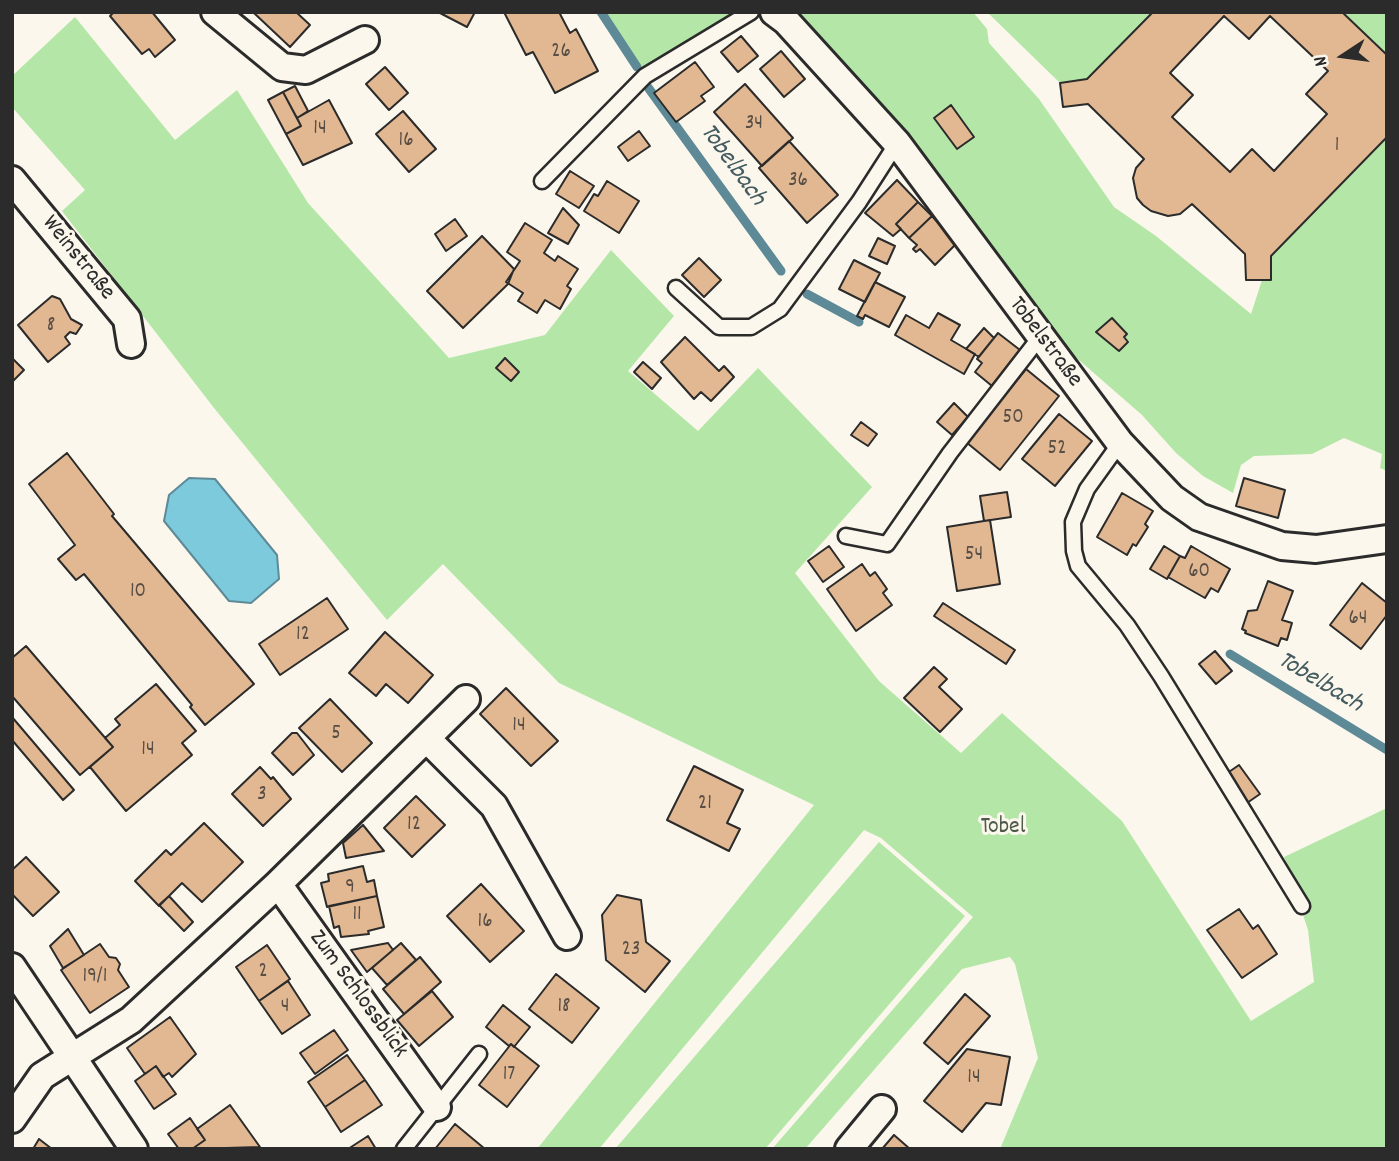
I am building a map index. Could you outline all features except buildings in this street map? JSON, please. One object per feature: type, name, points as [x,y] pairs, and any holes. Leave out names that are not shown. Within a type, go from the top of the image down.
[{"type":"street","points":[[215,12],[282,67],[306,70],[365,40]]},
{"type":"street","name":"Tobelstraße","points":[[774,12],[786,21],[897,144],[1120,443],[1172,498],[1199,517],[1282,546],[1315,549],[1387,539]]},
{"type":"street","name":"Weinstraße","points":[[12,180],[127,319],[131,344]]},
{"type":"street","points":[[12,1119],[43,1076],[131,1020],[278,884],[466,699]]},
{"type":"street","points":[[427,739],[494,806],[567,936]]},
{"type":"street","name":"Zum Schlossblick","points":[[278,884],[437,1107]]},
{"type":"street","points":[[12,967],[134,1149]]},
{"type":"street","points":[[849,1149],[882,1109]]},
{"type":"lane","points":[[542,181],[645,76],[751,12]]},
{"type":"lane","points":[[676,288],[719,327],[751,327],[780,309],[859,202],[897,144]]},
{"type":"lane","points":[[846,536],[887,544],[950,453],[1040,337]]},
{"type":"lane","points":[[1120,443],[1087,489],[1073,522],[1074,551],[1078,566],[1127,625],[1161,676],[1302,906]]},
{"type":"lane","points":[[404,1149],[479,1054]]},
{"type":"green space","points":[[605,12],[732,12],[726,22],[643,69]]},
{"type":"green space","points":[[793,12],[973,12],[987,29],[989,43],[1039,99],[1114,207],[1156,236],[1251,314],[1262,280],[1271,280],[1271,256],[1387,137],[1387,471],[1380,468],[1382,454],[1344,438],[1312,454],[1254,456],[1241,465],[1233,493],[1203,476],[1176,453],[1142,415],[1072,354]]},
{"type":"green space","points":[[987,12],[1153,12],[1087,79],[1060,83]]},
{"type":"green space","points":[[1342,12],[1387,12],[1387,55]]},
{"type":"green space","name":"Tobel","points":[[75,17],[175,140],[237,90],[308,203],[449,358],[545,335],[611,250],[674,316],[628,371],[698,431],[758,368],[872,487],[795,573],[879,681],[961,753],[1002,713],[1122,821],[1251,1021],[1314,982],[1308,930],[1284,857],[1387,808],[1387,1149],[1000,1149],[1038,1058],[1015,964],[1010,957],[962,969],[805,1149],[772,1149],[973,917],[881,838],[864,830],[599,1149],[537,1149],[814,805],[559,683],[443,564],[387,620],[214,408],[62,211],[85,190],[12,107],[12,76]]},
{"type":"green space","points":[[879,842],[965,916],[765,1149],[615,1149]]},
{"type":"water","points":[[189,478],[215,479],[277,555],[279,579],[251,603],[229,601],[164,521],[169,495]]},
{"type":"waterway","name":"Tobelbach","points":[[601,12],[637,67]]},
{"type":"waterway","name":"Tobelbach","points":[[647,86],[781,271]]},
{"type":"waterway","name":"Tobelbach","points":[[807,294],[859,322]]},
{"type":"waterway","name":"Tobelbach","points":[[1230,654],[1387,750]]}]
